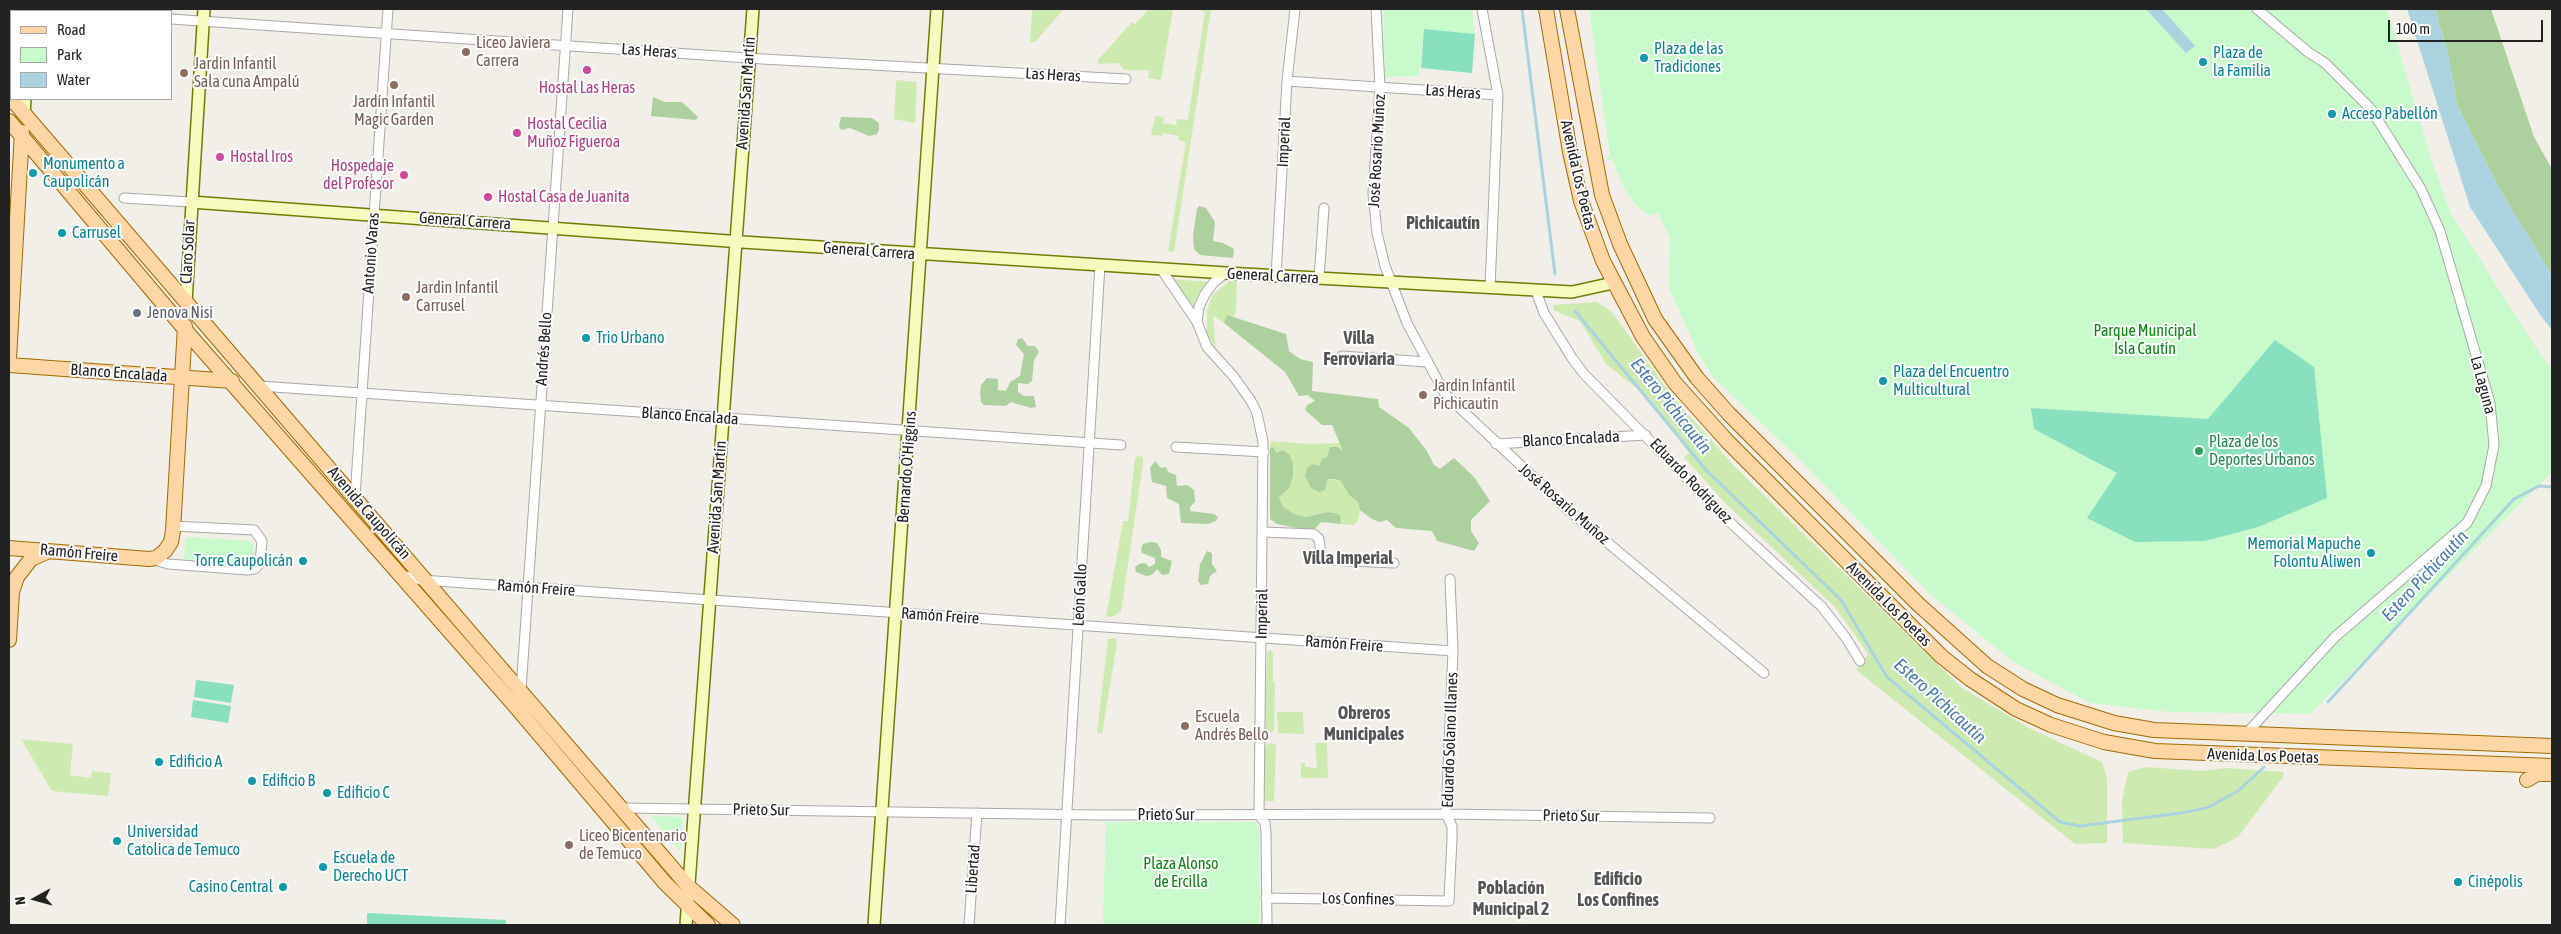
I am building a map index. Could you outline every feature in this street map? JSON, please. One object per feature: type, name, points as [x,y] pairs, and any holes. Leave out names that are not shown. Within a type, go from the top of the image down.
[{"type":"main road","name":"Claro Solar","points":[[173,526],[204,9]]},
{"type":"main road","name":"Avenida San Martín","points":[[686,925],[753,9]]},
{"type":"main road","name":"Bernardo O'Higgins","points":[[874,925],[922,254],[937,9]]},
{"type":"main road","name":"Avenida Los Poetas","points":[[1546,9],[1570,152],[1581,201],[1596,245],[1629,314],[1659,360],[1709,422],[1941,656],[1985,690],[2033,717],[2069,732],[2104,742],[2155,751],[2552,766]]},
{"type":"main road","name":"Avenida Los Poetas","points":[[1567,9],[1602,195],[1620,244],[1655,319],[1692,372],[1729,414],[1918,604],[1987,666],[2040,698],[2075,712],[2114,723],[2154,730],[2552,746]]},
{"type":"main road","name":"Avenida Caupolicán","points":[[12,100],[623,808],[688,886],[733,925]]},
{"type":"main road","points":[[9,358],[14,186],[22,136],[25,100]]},
{"type":"main road","name":"Avenida Caupolicán","points":[[9,121],[185,329],[687,907],[708,925]]},
{"type":"main road","name":"General Carrera","points":[[191,202],[922,254],[1536,291],[1572,292],[1613,283]]},
{"type":"main road","points":[[1613,283],[1640,300],[1655,319]]},
{"type":"main road","name":"Blanco Encalada","points":[[9,366],[229,379]]},
{"type":"main road","points":[[229,379],[273,403]]},
{"type":"main road","points":[[150,559],[161,555],[168,547],[173,526]]},
{"type":"main road","name":"Ramón Freire","points":[[9,548],[150,559]]},
{"type":"main road","points":[[9,640],[12,592],[17,577],[31,559],[52,550]]},
{"type":"main road","points":[[2310,758],[2340,766],[2406,771]]},
{"type":"main road","points":[[2526,780],[2537,774],[2552,774]]},
{"type":"street","points":[[24,9],[31,10]]},
{"type":"street","name":"Antonio Varas","points":[[354,497],[388,9]]},
{"type":"street","name":"Andrés Bello","points":[[521,690],[568,9]]},
{"type":"street","name":"Imperial","points":[[1276,276],[1287,81],[1295,9]]},
{"type":"street","name":"José Rosario Muñoz","points":[[1376,9],[1380,87],[1373,207],[1380,250],[1407,323],[1445,394],[1566,508],[1764,673]]},
{"type":"street","points":[[1482,9],[1498,95],[1490,288]]},
{"type":"street","name":"La Laguna","points":[[2245,735],[2335,637],[2467,523],[2486,486],[2494,445],[2490,403],[2440,231],[2422,189],[2371,109],[2325,63],[2308,52],[2257,9]]},
{"type":"street","name":"Las Heras","points":[[172,19],[749,58],[1126,79]]},
{"type":"street","name":"Las Heras","points":[[1287,81],[1498,95]]},
{"type":"street","name":"General Carrera","points":[[124,198],[191,202]]},
{"type":"street","points":[[1319,278],[1324,208]]},
{"type":"street","name":"León Gallo","points":[[1060,925],[1100,265]]},
{"type":"street","name":"Imperial","points":[[1161,269],[1197,322],[1207,347],[1234,377],[1251,401],[1261,428],[1264,452],[1259,815],[1264,823],[1266,832],[1266,925]]},
{"type":"street","points":[[1197,322],[1199,307],[1205,294],[1214,282],[1226,273]]},
{"type":"street","name":"Eduardo Rodríguez","points":[[1536,291],[1544,313],[1572,358],[1734,526],[1822,607],[1846,638],[1860,661]]},
{"type":"street","points":[[1342,356],[1427,362]]},
{"type":"street","name":"Blanco Encalada","points":[[259,386],[1121,445]]},
{"type":"street","name":"Blanco Encalada","points":[[1496,444],[1646,435]]},
{"type":"street","points":[[1176,447],[1264,452]]},
{"type":"street","name":"Ramón Freire","points":[[150,559],[168,564],[247,570],[255,569],[260,563],[262,541],[254,530],[173,526]]},
{"type":"street","points":[[1263,532],[1314,534],[1319,539],[1321,554],[1327,560],[1394,563]]},
{"type":"street","name":"Ramón Freire","points":[[399,574],[410,578],[427,580],[1453,651]]},
{"type":"street","name":"Eduardo Solano Illanes","points":[[1449,900],[1452,826],[1446,814],[1453,651],[1450,579]]},
{"type":"street","name":"Prieto Sur","points":[[623,808],[1067,814],[1446,814],[1710,818]]},
{"type":"street","name":"Libertad","points":[[969,925],[977,813]]},
{"type":"street","name":"Los Confines","points":[[1266,898],[1449,900]]},
{"type":"green space","points":[[1032,9],[1064,9],[1035,42],[1030,42]]},
{"type":"green space","points":[[1146,9],[1173,9],[1161,80],[1148,78],[1149,70],[1124,70],[1118,63],[1099,64],[1097,61],[1132,22],[1135,24],[1147,11]]},
{"type":"green space","points":[[1196,9],[1211,9],[1174,252],[1168,251],[1186,142],[1178,140],[1179,136],[1163,133],[1162,136],[1151,135],[1155,116],[1164,117],[1163,123],[1176,125],[1177,119],[1188,120],[1205,12]]},
{"type":"green space","points":[[1383,9],[1472,9],[1475,34],[1424,29],[1419,76],[1385,77]]},
{"type":"green space","name":"Parque Municipal Isla Cautín","points":[[1589,9],[2387,9],[2431,159],[2451,214],[2542,357],[2552,369],[2552,472],[2310,714],[2171,712],[2090,703],[2015,663],[1932,596],[1799,459],[1713,377],[1699,355],[1669,288],[1670,238],[1658,213],[1650,216],[1635,204],[1624,188],[1612,159],[1606,161],[1610,154]]},
{"type":"green space","points":[[2435,9],[2491,9],[2534,137],[2552,169],[2552,275],[2501,192],[2457,105],[2448,54]]},
{"type":"green space","points":[[1424,29],[1475,34],[1472,73],[1421,68]]},
{"type":"green space","points":[[896,80],[917,82],[915,123],[894,119]]},
{"type":"green space","points":[[653,97],[665,102],[682,102],[698,117],[696,120],[651,116]]},
{"type":"green space","points":[[841,117],[872,118],[879,123],[879,130],[877,134],[869,136],[850,128],[841,130],[839,126]]},
{"type":"green space","points":[[1199,206],[1206,208],[1215,222],[1213,241],[1223,243],[1234,249],[1233,258],[1200,255],[1194,249],[1193,235]]},
{"type":"green space","points":[[1172,279],[1208,282],[1195,301],[1193,311]]},
{"type":"green space","points":[[1230,281],[1237,281],[1236,311],[1233,317],[1227,315],[1224,323],[1213,316],[1216,349],[1207,334],[1207,311],[1212,295]]},
{"type":"green space","points":[[1597,302],[1612,312],[1672,396],[1735,467],[1962,688],[2031,729],[2102,762],[2107,778],[2107,843],[2075,844],[1856,670],[1868,654],[1835,607],[1724,502],[1684,457],[1689,453],[1649,398],[1606,364],[1580,321],[1553,310],[1553,305]]},
{"type":"green space","points":[[1227,315],[1286,334],[1289,351],[1300,359],[1313,362],[1312,391],[1378,399],[1379,407],[1409,428],[1427,451],[1434,465],[1440,469],[1454,458],[1474,477],[1490,501],[1471,520],[1471,531],[1479,543],[1474,551],[1437,541],[1432,531],[1396,528],[1387,520],[1380,522],[1372,519],[1360,510],[1358,502],[1349,495],[1341,481],[1328,479],[1325,490],[1319,492],[1311,488],[1305,476],[1307,468],[1312,464],[1319,466],[1322,459],[1327,457],[1330,447],[1337,447],[1343,451],[1332,425],[1322,425],[1305,410],[1307,405],[1315,401],[1308,395],[1299,396],[1285,372],[1224,323]]},
{"type":"green space","points":[[1022,338],[1028,346],[1035,346],[1039,352],[1034,360],[1032,381],[1028,384],[1018,383],[1018,392],[1024,396],[1034,396],[1036,407],[1031,408],[1011,402],[1006,406],[984,405],[981,402],[980,393],[981,385],[987,378],[998,379],[998,390],[1006,391],[1010,382],[1020,376],[1024,354],[1016,345],[1018,339]]},
{"type":"green space","name":"Plaza de los Deportes Urbanos","points":[[2275,340],[2314,367],[2327,498],[2258,527],[2205,541],[2135,542],[2087,518],[2117,473],[2034,429],[2031,408],[2208,419]]},
{"type":"green space","points":[[1271,441],[1310,444],[1341,443],[1344,452],[1327,457],[1325,490],[1328,479],[1341,481],[1349,495],[1358,502],[1360,510],[1358,521],[1353,525],[1341,524],[1340,515],[1336,513],[1327,512],[1306,517],[1294,514],[1283,508],[1279,497],[1289,487],[1293,477],[1293,463],[1277,453],[1273,447],[1270,448]]},
{"type":"green space","points":[[1273,447],[1277,453],[1282,450],[1289,454],[1293,463],[1293,477],[1289,488],[1279,497],[1283,507],[1294,514],[1306,517],[1327,512],[1336,513],[1340,515],[1341,524],[1321,522],[1313,531],[1277,524],[1270,519],[1270,448]]},
{"type":"green space","points":[[1139,455],[1143,457],[1143,463],[1121,611],[1114,616],[1106,617],[1123,521],[1128,521],[1135,459]]},
{"type":"green space","points":[[1155,461],[1161,468],[1166,467],[1168,472],[1176,475],[1177,486],[1187,485],[1194,490],[1195,502],[1190,507],[1190,511],[1214,514],[1218,517],[1216,521],[1208,524],[1181,523],[1179,504],[1167,498],[1166,486],[1152,482],[1150,468]]},
{"type":"green space","points":[[186,537],[250,541],[254,545],[253,560],[248,564],[184,559]]},
{"type":"green space","points":[[1157,543],[1161,550],[1161,557],[1172,561],[1169,574],[1162,575],[1157,569],[1152,575],[1146,576],[1136,572],[1135,567],[1139,564],[1145,563],[1149,567],[1155,564],[1155,558],[1142,553],[1141,549],[1143,544]]},
{"type":"green space","points":[[1207,551],[1212,553],[1212,564],[1217,571],[1210,576],[1208,584],[1201,585],[1198,581],[1200,564]]},
{"type":"green space","points":[[1108,639],[1116,639],[1117,643],[1102,734],[1097,732]]},
{"type":"green space","points":[[1271,650],[1273,654],[1273,681],[1275,682],[1274,730],[1269,733],[1265,727],[1266,685],[1267,652]]},
{"type":"green space","points":[[196,680],[234,685],[231,703],[194,697]]},
{"type":"green space","points":[[193,700],[231,706],[228,723],[191,717]]},
{"type":"green space","points":[[1277,712],[1303,712],[1304,734],[1278,733]]},
{"type":"green space","points":[[21,739],[73,744],[70,775],[91,778],[92,771],[111,773],[108,796],[52,791]]},
{"type":"green space","points":[[1270,743],[1276,744],[1274,801],[1266,801],[1263,794],[1264,752],[1265,746]]},
{"type":"green space","points":[[1315,743],[1327,743],[1328,778],[1301,778],[1301,763],[1305,763],[1305,767],[1317,768]]},
{"type":"green space","points":[[2146,767],[2201,771],[2226,768],[2284,772],[2283,777],[2238,837],[2214,849],[2123,843],[2122,801],[2128,772]]},
{"type":"green space","points":[[651,816],[683,817],[680,852]]},
{"type":"green space","name":"Plaza Alonso de Ercilla","points":[[1106,822],[1256,822],[1259,833],[1260,925],[1103,925]]},
{"type":"green space","points":[[367,913],[506,920],[506,925],[367,925]]},
{"type":"water","points":[[2146,9],[2162,9],[2195,46],[2186,53]]},
{"type":"water","points":[[2407,9],[2435,9],[2448,54],[2457,105],[2501,192],[2552,275],[2552,330],[2470,207]]},
{"type":"waterway","name":"Estero Pichicautín","points":[[1522,9],[1555,274]]},
{"type":"waterway","name":"Estero Pichicautín","points":[[1575,311],[1706,470],[1841,600],[1887,677],[2060,822],[2080,826],[2207,808],[2238,791],[2264,767]]},
{"type":"waterway","name":"Estero Pichicautín","points":[[2328,702],[2514,499],[2539,486],[2552,487]]},
{"type":"place","name":"Liceo Javiera Carrera","points":[[466,52]]},
{"type":"place","name":"Plaza de las Tradiciones","points":[[1644,58]]},
{"type":"place","name":"Plaza de la Familia","points":[[2203,62]]},
{"type":"place","name":"Hostal Las Heras","points":[[587,70]]},
{"type":"place","name":"Jardin Infantil Sala cuna Ampalú","points":[[184,73]]},
{"type":"place","name":"Jardín Infantil Magic Garden","points":[[394,85]]},
{"type":"place","name":"Acceso Pabellón","points":[[2332,114]]},
{"type":"place","name":"Hostal Cecilia Muñoz Figueroa","points":[[517,133]]},
{"type":"place","name":"Hostal Iros","points":[[220,157]]},
{"type":"place","name":"Monumento a Caupolicán","points":[[33,173]]},
{"type":"place","name":"Hospedaje del Profesor","points":[[404,175]]},
{"type":"place","name":"Hostal Casa de Juanita","points":[[488,197]]},
{"type":"place","name":"Carrusel","points":[[62,233]]},
{"type":"place","name":"Jardin Infantil Carrusel","points":[[406,297]]},
{"type":"place","name":"Jenova Nisi","points":[[137,313]]},
{"type":"place","name":"Trio Urbano","points":[[586,338]]},
{"type":"place","name":"Plaza del Encuentro Multicultural","points":[[1883,381]]},
{"type":"place","name":"Jardin Infantil Pichicautin","points":[[1423,395]]},
{"type":"place","name":"Plaza de los Deportes Urbanos","points":[[2199,451]]},
{"type":"place","name":"Memorial Mapuche Folontu Aliwen","points":[[2371,553]]},
{"type":"place","name":"Torre Caupolicán","points":[[303,561]]},
{"type":"place","name":"Escuela Andrés Bello","points":[[1185,726]]},
{"type":"place","name":"Edificio A","points":[[159,762]]},
{"type":"place","name":"Edificio B","points":[[252,781]]},
{"type":"place","name":"Edificio C","points":[[327,793]]},
{"type":"place","name":"Universidad Catolica de Temuco","points":[[117,841]]},
{"type":"place","name":"Liceo Bicentenario de Temuco","points":[[569,845]]},
{"type":"place","name":"Escuela de Derecho UCT","points":[[323,867]]},
{"type":"place","name":"Cinépolis","points":[[2458,882]]},
{"type":"place","name":"Casino Central","points":[[283,887]]},
{"type":"district","name":"Pichicautín","points":[[1443,223]]},
{"type":"district","name":"Villa Ferroviaria","points":[[1359,348]]},
{"type":"district","name":"Villa Imperial","points":[[1348,558]]},
{"type":"district","name":"Obreros Municipales","points":[[1364,723]]},
{"type":"district","name":"Edificio Los Confines","points":[[1618,890]]},
{"type":"district","name":"Población Municipal 2","points":[[1511,898]]}]
